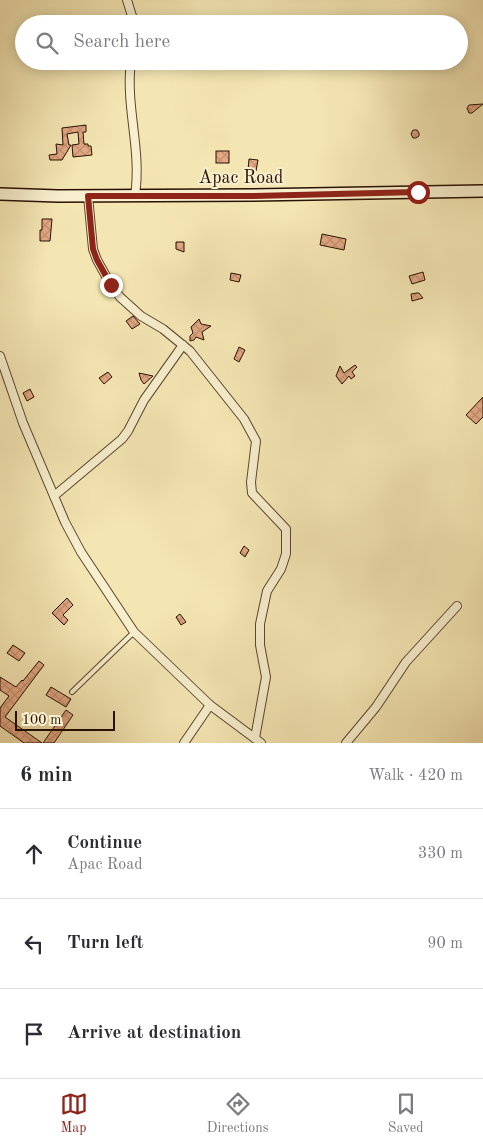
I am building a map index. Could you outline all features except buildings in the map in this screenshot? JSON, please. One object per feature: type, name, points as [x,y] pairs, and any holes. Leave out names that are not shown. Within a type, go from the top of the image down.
[{"type":"main road","name":"Apac Road","points":[[0,194],[253,196],[483,191]]},
{"type":"street","points":[[127,0],[132,15]]},
{"type":"street","points":[[130,70],[129,93],[138,174],[135,195]]},
{"type":"street","points":[[0,356],[23,423],[65,522],[81,552],[134,632],[210,705],[258,740],[266,677],[260,645],[260,624],[267,591],[281,569],[286,554],[287,532],[284,526],[252,493],[251,482],[256,441],[244,419],[183,345],[163,329],[141,316],[111,285],[93,249],[88,196]]},
{"type":"street","points":[[54,496],[122,439],[144,400],[183,345]]},
{"type":"street","points":[[346,743],[376,706],[406,662],[457,606]]},
{"type":"street","points":[[184,743],[210,705]]},
{"type":"lane","points":[[72,692],[134,632]]},
{"type":"route","points":[[111,285],[93,249],[88,196],[253,196],[418,192]]}]
